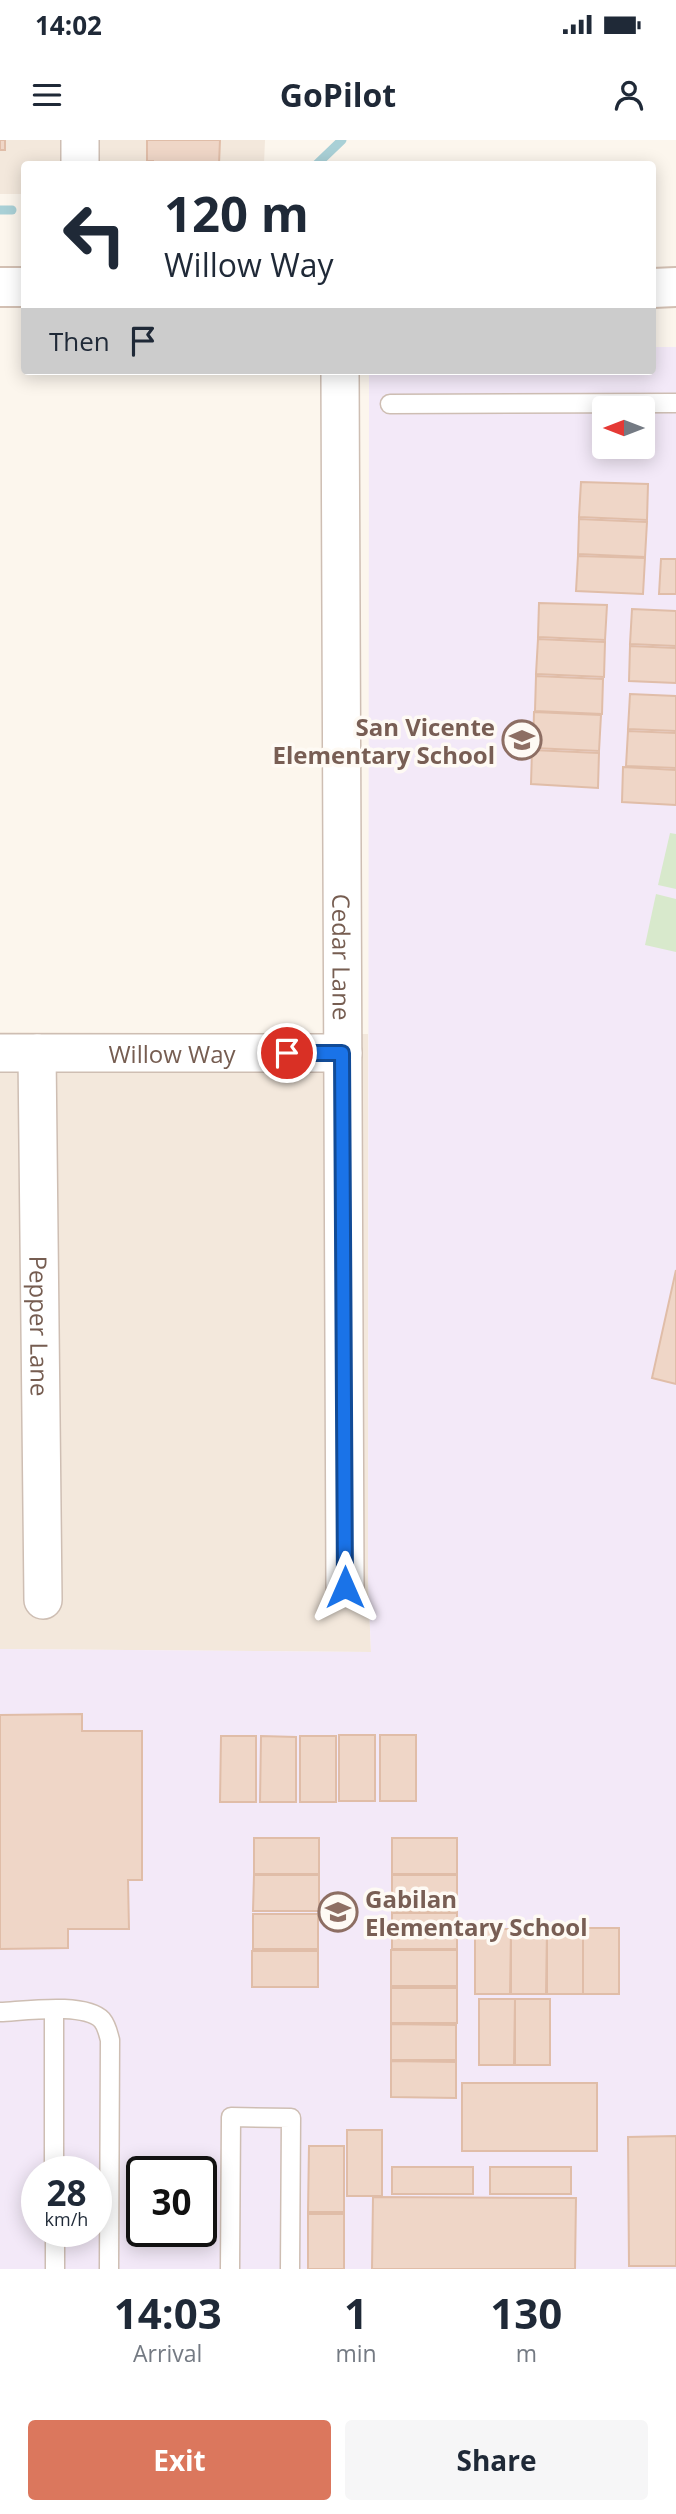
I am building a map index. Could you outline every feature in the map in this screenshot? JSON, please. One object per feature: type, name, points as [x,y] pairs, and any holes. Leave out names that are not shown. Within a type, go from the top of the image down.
[{"type":"street","points":[[80,140],[80,161]]},
{"type":"street","points":[[0,287],[21,288]]},
{"type":"street","points":[[656,288],[676,287]]},
{"type":"street","name":"Cedar Lane","points":[[340,375],[345,1587]]},
{"type":"street","name":"Willow Way","points":[[0,1053],[342,1053]]},
{"type":"street","name":"Pepper Lane","points":[[37,1053],[43,1600]]},
{"type":"lane","points":[[390,404],[676,403]]},
{"type":"lane","points":[[54,2010],[54,2156]]},
{"type":"lane","points":[[0,2012],[79,2010],[100,2019],[107,2029],[110,2040],[109,2269]]},
{"type":"lane","points":[[230,2269],[231,2118],[291,2118],[290,2269]]},
{"type":"lane","points":[[55,2247],[55,2269]]},
{"type":"shaded area","points":[[0,140],[265,140],[264,161],[21,161],[21,194],[0,194]]},
{"type":"shaded area","points":[[656,347],[676,347],[676,2269],[0,2269],[0,1649],[371,1652],[368,1581],[369,375],[656,375]]},
{"type":"shaded area","points":[[0,1032],[368,1034],[368,1581],[371,1652],[0,1649]]},
{"type":"green space","points":[[670,833],[676,834],[676,889],[658,885]]},
{"type":"green space","points":[[656,894],[676,899],[676,952],[645,945]]},
{"type":"building","points":[[0,140],[5,140],[5,150],[0,150]]},
{"type":"building","points":[[147,140],[220,140],[219,161],[147,161]]},
{"type":"building","points":[[581,482],[648,484],[647,520],[579,517]]},
{"type":"building","points":[[579,519],[647,522],[645,557],[578,554]]},
{"type":"building","points":[[578,556],[645,558],[643,594],[576,591]]},
{"type":"building","points":[[661,559],[676,559],[676,594],[659,594]]},
{"type":"building","points":[[539,603],[607,605],[605,640],[538,637]]},
{"type":"building","points":[[632,609],[676,611],[676,646],[630,644]]},
{"type":"building","points":[[538,639],[605,642],[604,677],[536,674]]},
{"type":"building","points":[[630,646],[676,648],[676,683],[629,681]]},
{"type":"building","points":[[536,676],[603,679],[602,714],[535,711]]},
{"type":"building","points":[[630,694],[676,696],[676,731],[628,729]]},
{"type":"building","points":[[534,712],[601,715],[599,751],[533,748]]},
{"type":"building","points":[[628,731],[676,733],[676,768],[626,766]]},
{"type":"building","points":[[532,750],[599,753],[598,788],[531,784]]},
{"type":"building","points":[[623,767],[676,770],[676,805],[622,802]]},
{"type":"building","points":[[676,1270],[676,1384],[652,1378]]},
{"type":"building","points":[[82,1714],[82,1731],[142,1731],[142,1880],[128,1880],[129,1929],[68,1929],[68,1948],[0,1949],[0,1715]]},
{"type":"building","points":[[339,1735],[375,1735],[375,1801],[339,1801]]},
{"type":"building","points":[[380,1735],[416,1735],[416,1801],[380,1801]]},
{"type":"building","points":[[221,1736],[256,1736],[256,1802],[220,1802]]},
{"type":"building","points":[[261,1736],[296,1737],[296,1802],[260,1802]]},
{"type":"building","points":[[300,1736],[336,1736],[336,1802],[300,1802]]},
{"type":"building","points":[[254,1838],[319,1838],[319,1874],[254,1874]]},
{"type":"building","points":[[392,1838],[457,1838],[457,1874],[392,1874]]},
{"type":"building","points":[[254,1875],[319,1875],[319,1911],[253,1911]]},
{"type":"building","points":[[392,1875],[457,1875],[457,1911],[392,1911]]},
{"type":"building","points":[[392,1913],[457,1913],[457,1949],[392,1949]]},
{"type":"building","points":[[253,1914],[318,1914],[318,1949],[253,1949]]},
{"type":"building","points":[[547,1928],[583,1928],[583,1994],[547,1994]]},
{"type":"building","points":[[583,1928],[619,1928],[619,1994],[583,1994]]},
{"type":"building","points":[[475,1929],[511,1929],[510,1994],[475,1994]]},
{"type":"building","points":[[511,1929],[547,1929],[546,1994],[511,1994]]},
{"type":"building","points":[[391,1950],[457,1950],[457,1986],[391,1986]]},
{"type":"building","points":[[252,1951],[318,1951],[318,1987],[252,1987]]},
{"type":"building","points":[[391,1988],[457,1988],[457,2023],[391,2023]]},
{"type":"building","points":[[479,1999],[515,1999],[514,2065],[479,2065]]},
{"type":"building","points":[[515,1999],[550,1999],[550,2065],[515,2065]]},
{"type":"building","points":[[391,2024],[456,2025],[456,2060],[391,2060]]},
{"type":"building","points":[[391,2061],[456,2062],[456,2098],[391,2097]]},
{"type":"building","points":[[462,2083],[597,2083],[597,2151],[462,2151]]},
{"type":"building","points":[[347,2130],[382,2130],[382,2196],[347,2196]]},
{"type":"building","points":[[676,2136],[676,2266],[629,2266],[628,2137]]},
{"type":"building","points":[[309,2146],[344,2146],[344,2212],[308,2212]]},
{"type":"building","points":[[392,2167],[473,2167],[473,2194],[392,2194]]},
{"type":"building","points":[[490,2167],[571,2167],[571,2194],[490,2194]]},
{"type":"building","points":[[373,2197],[576,2198],[575,2269],[372,2269]]},
{"type":"building","points":[[308,2214],[344,2214],[344,2269],[308,2269]]},
{"type":"waterway","points":[[320,161],[342,140]]},
{"type":"waterway","points":[[0,210],[12,210]]},
{"type":"place","name":"San Vicente Elementary School","points":[[522,740]]},
{"type":"place","name":"Gabilan Elementary School","points":[[338,1912]]},
{"type":"route","points":[[287,1053],[342,1053],[345,1587]]}]
